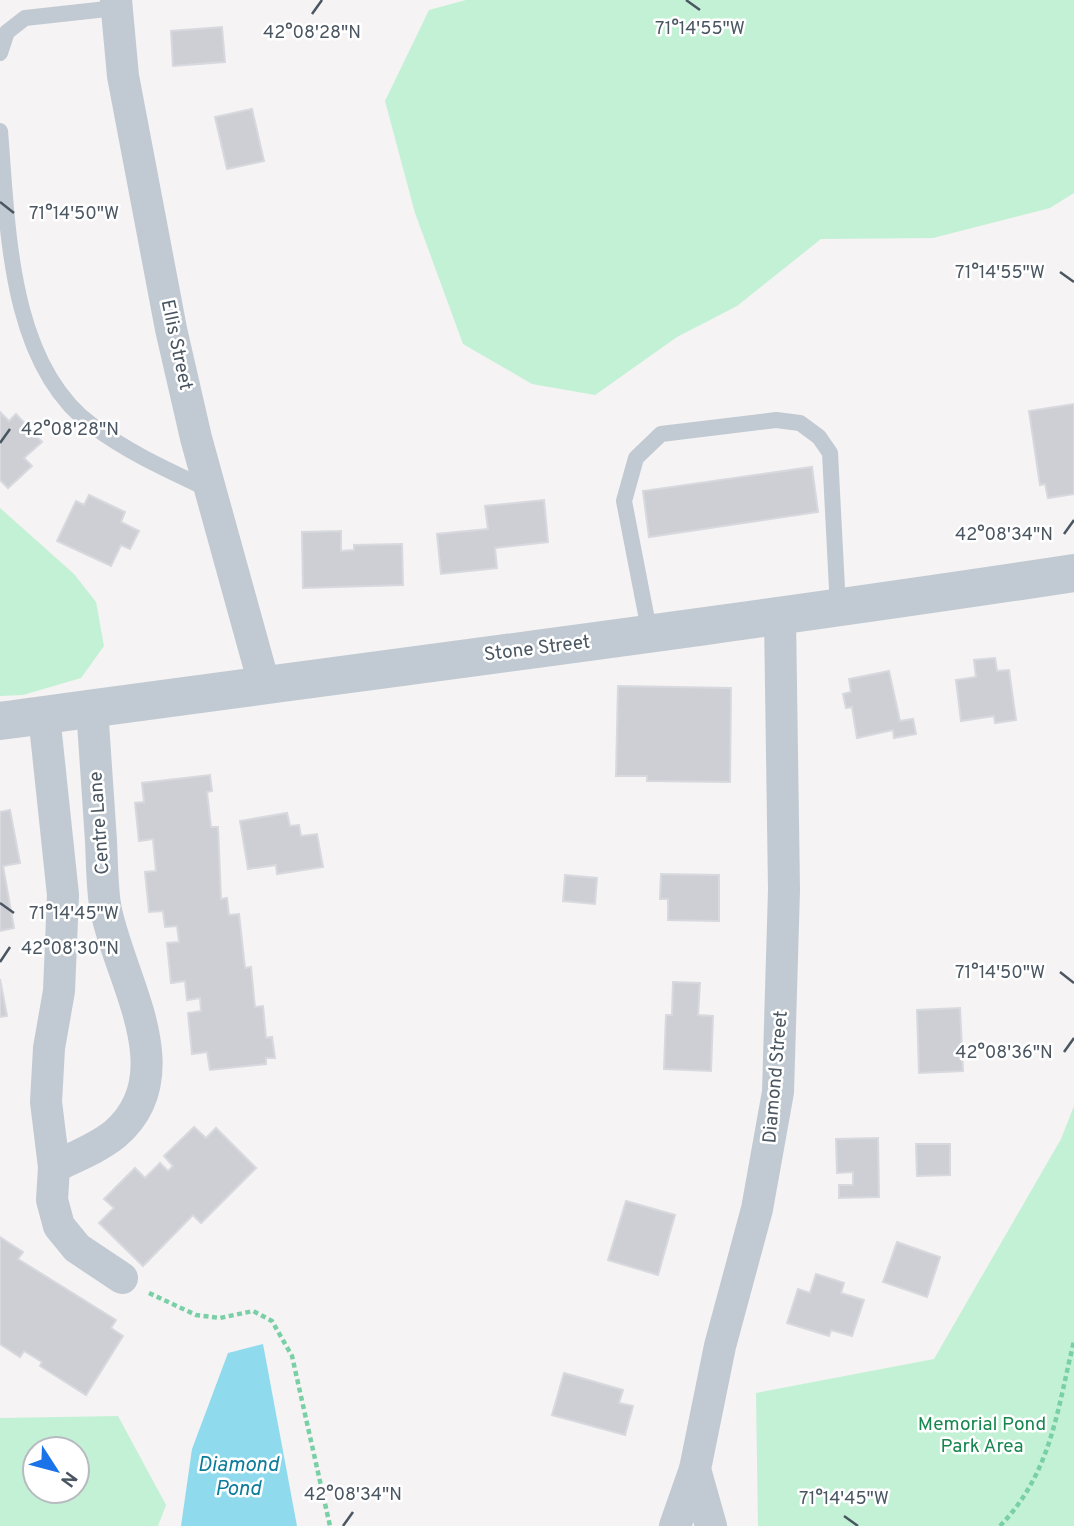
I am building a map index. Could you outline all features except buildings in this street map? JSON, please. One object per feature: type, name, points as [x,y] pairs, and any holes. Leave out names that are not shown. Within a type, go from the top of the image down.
[{"type":"street","name":"Ellis Street","points":[[116,4],[123,76],[140,174],[196,438],[264,684]]},
{"type":"street","name":"Stone Street","points":[[0,721],[650,635],[1074,573]]},
{"type":"street","name":"Diamond Street","points":[[711,1526],[695,1469],[720,1346],[758,1209],[775,1119],[783,945],[780,617]]},
{"type":"street","name":"Centre Lane","points":[[54,1167],[113,1135],[133,1115],[144,1089],[146,1054],[142,1018],[112,936],[105,902],[92,708]]},
{"type":"street","points":[[44,715],[61,859],[62,943],[59,991],[49,1048],[46,1102],[54,1167],[52,1200],[60,1226],[77,1248],[122,1278]]},
{"type":"street","points":[[62,943],[112,936]]},
{"type":"street","points":[[675,1526],[695,1469]]},
{"type":"lane","points":[[0,53],[7,32],[25,18],[116,4]]},
{"type":"lane","points":[[0,131],[13,266],[29,335],[54,386],[91,425],[143,458],[211,490]]},
{"type":"lane","points":[[650,635],[624,501],[636,458],[660,434],[776,421],[800,424],[819,437],[830,453],[838,608]]},
{"type":"path","points":[[122,1278],[196,1315],[220,1318],[253,1311],[272,1321],[292,1356],[330,1526]]},
{"type":"path","points":[[1000,1526],[1038,1477],[1061,1404],[1074,1341]]},
{"type":"green space","points":[[466,0],[1074,0],[1074,193],[1050,208],[933,238],[821,239],[737,306],[677,337],[595,395],[532,384],[463,344],[415,213],[385,101],[429,10]]},
{"type":"green space","points":[[0,508],[74,574],[96,602],[104,646],[81,678],[23,695],[0,696]]},
{"type":"green space","name":"Memorial Pond Park Area","points":[[1074,1106],[1074,1526],[758,1526],[756,1393],[934,1359],[1061,1139]]},
{"type":"green space","points":[[118,1416],[166,1505],[158,1526],[0,1526],[0,1418]]},
{"type":"water","name":"Diamond Pond","points":[[263,1344],[297,1526],[181,1526],[192,1449],[228,1353]]}]
